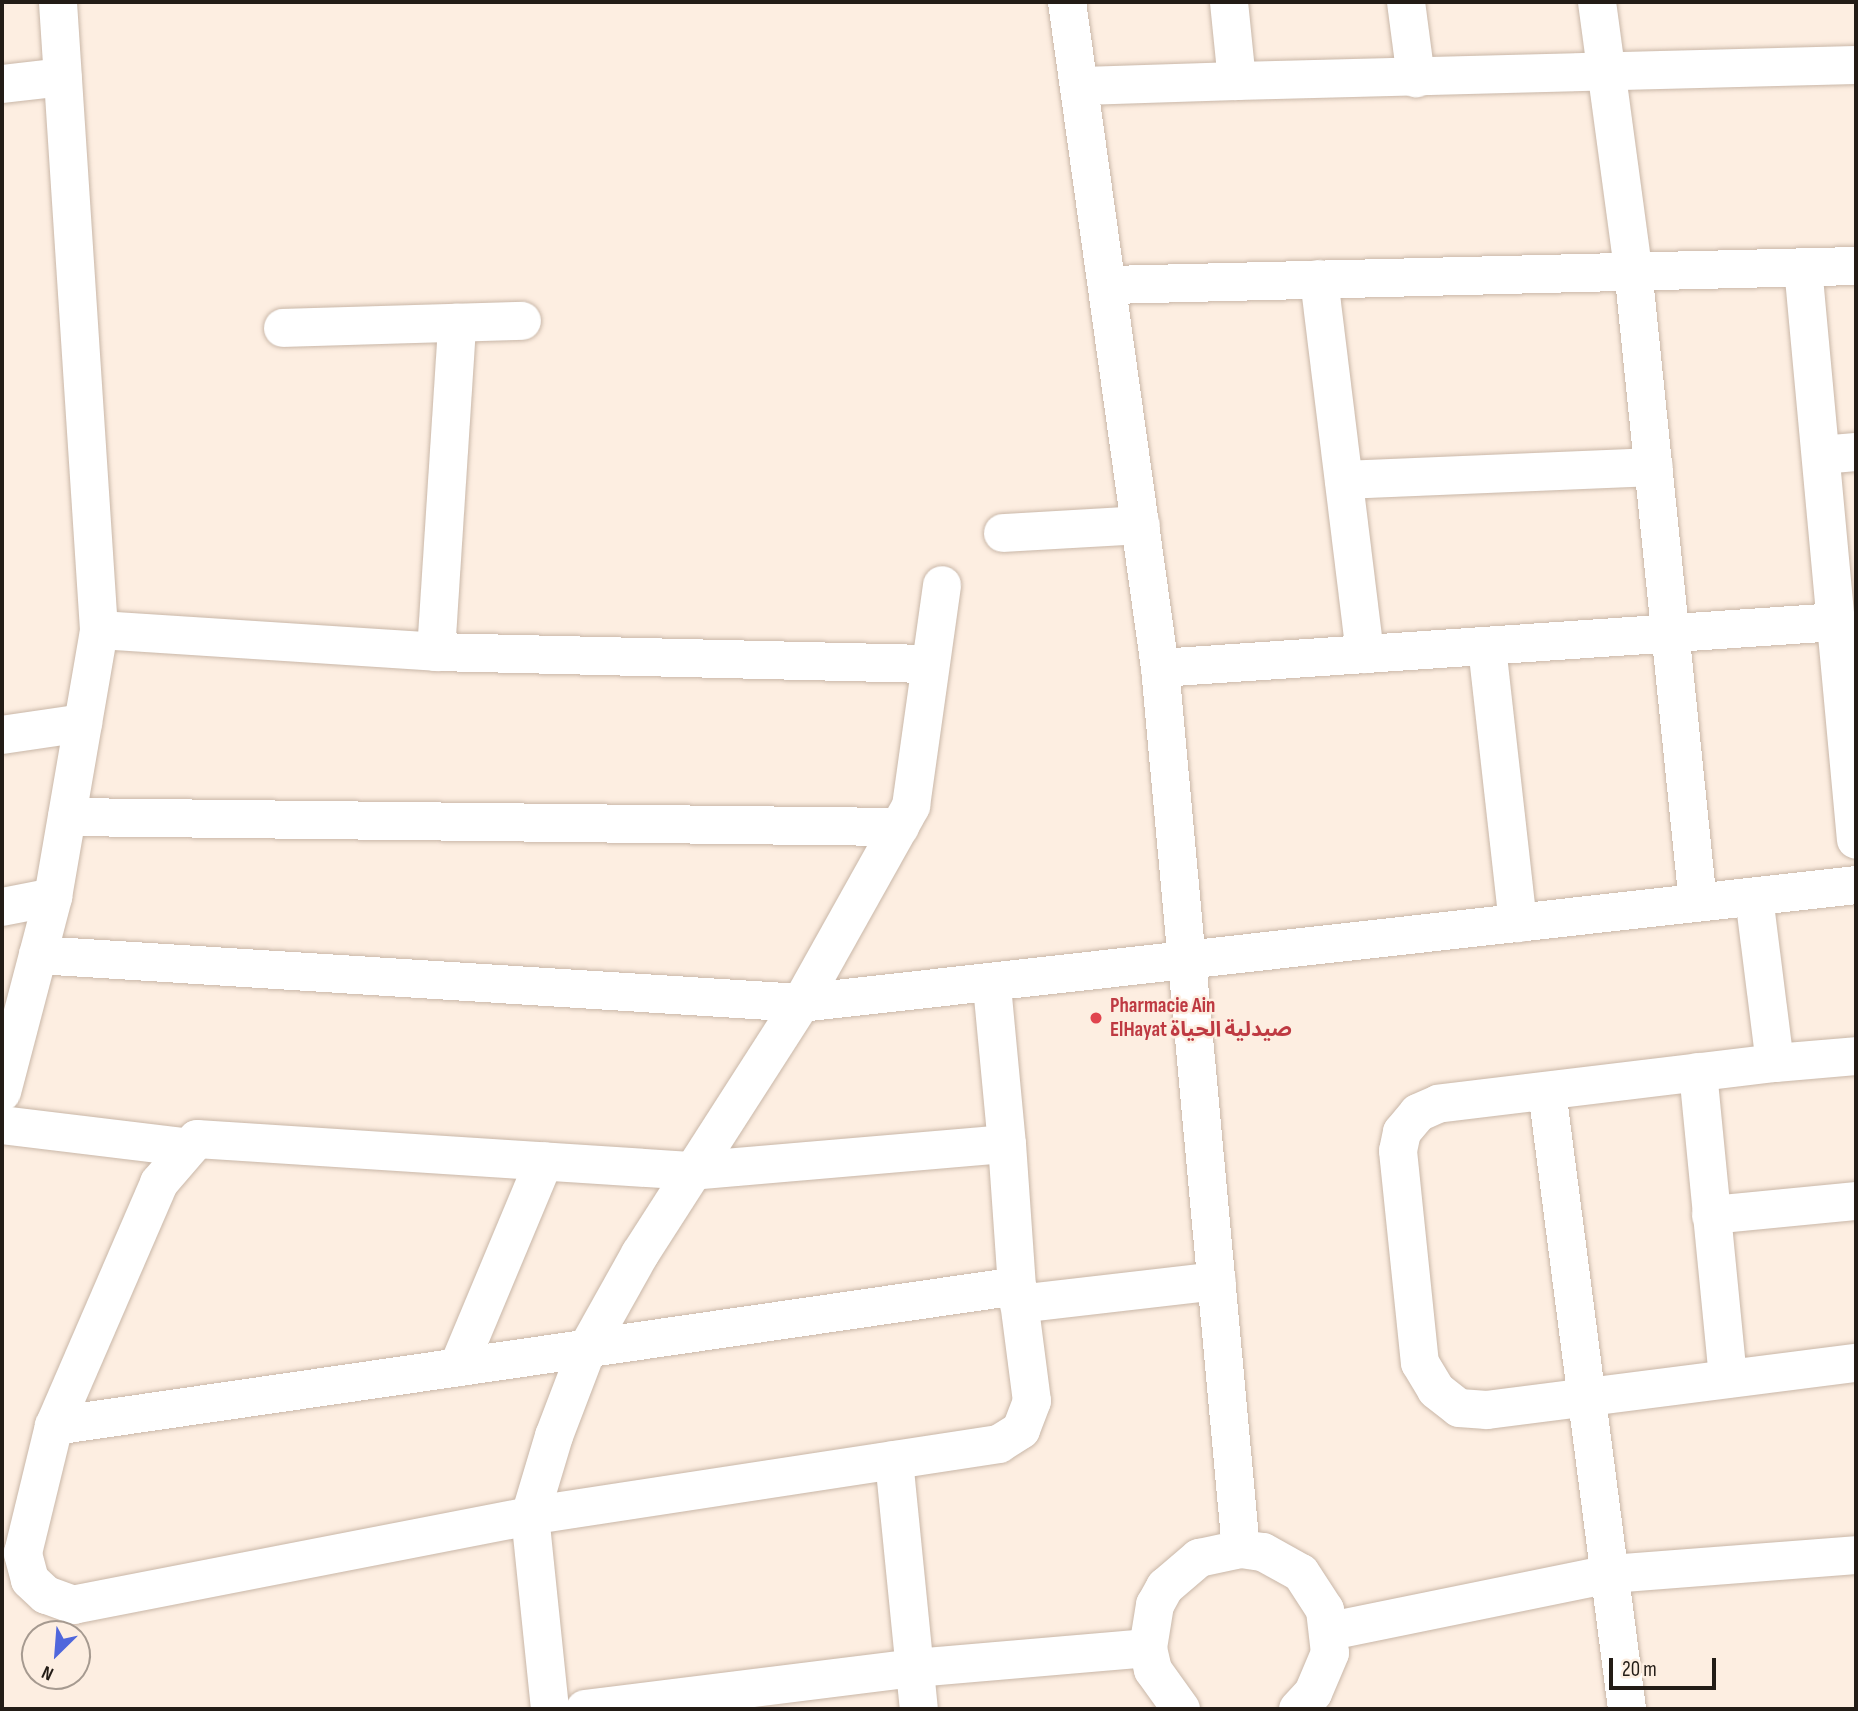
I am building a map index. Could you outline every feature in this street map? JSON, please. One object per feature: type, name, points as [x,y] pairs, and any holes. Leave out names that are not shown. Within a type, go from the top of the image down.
[{"type":"street","points":[[2,1092],[53,897],[99,630],[58,2]]},
{"type":"street","points":[[1067,2],[1083,86],[1160,668],[1241,1549]]},
{"type":"street","points":[[1229,2],[1237,82]]},
{"type":"street","points":[[1406,2],[1416,78]]},
{"type":"street","points":[[1597,2],[1633,269],[1698,903]]},
{"type":"street","points":[[1083,86],[1607,75],[1856,65]]},
{"type":"street","points":[[2,84],[63,76]]},
{"type":"street","points":[[1110,285],[1633,269],[1856,266]]},
{"type":"street","points":[[1803,267],[1838,453],[1842,601],[1856,840]]},
{"type":"street","points":[[1320,279],[1365,654]]},
{"type":"street","points":[[283,328],[522,321]]},
{"type":"street","points":[[436,653],[457,323]]},
{"type":"street","points":[[1344,481],[1654,467]]},
{"type":"street","points":[[1003,533],[1141,526]]},
{"type":"street","points":[[550,1709],[530,1516],[588,1348],[690,1171],[802,1003],[911,806],[928,664],[942,585]]},
{"type":"street","points":[[1160,668],[1671,637],[1842,601]]},
{"type":"street","points":[[99,630],[436,653],[928,664]]},
{"type":"street","points":[[1487,647],[1518,923]]},
{"type":"street","points":[[2,735],[83,723]]},
{"type":"street","points":[[67,817],[900,827]]},
{"type":"street","points":[[38,955],[802,1003],[992,986],[1856,885]]},
{"type":"street","points":[[2,907],[53,897]]},
{"type":"street","points":[[1754,897],[1775,1063]]},
{"type":"street","points":[[184,1147],[159,1182],[54,1426],[23,1553],[30,1580],[46,1595],[74,1605],[530,1516],[999,1444],[1021,1430],[1032,1401],[1018,1295],[992,986]]},
{"type":"street","points":[[1856,1056],[1775,1063],[1438,1104],[1418,1113],[1402,1132],[1398,1151],[1420,1363],[1436,1390],[1459,1408],[1584,1397],[1856,1363]]},
{"type":"street","points":[[1698,1072],[1728,1379]]},
{"type":"street","points":[[1548,1091],[1584,1397],[1628,1709]]},
{"type":"street","points":[[2,1125],[184,1147],[216,1137],[690,1171],[1007,1144]]},
{"type":"street","points":[[458,1367],[544,1161]]},
{"type":"street","points":[[1711,1215],[1856,1201]]},
{"type":"street","points":[[54,1426],[588,1348],[1018,1295],[1217,1281]]},
{"type":"street","points":[[894,1460],[919,1709]]},
{"type":"street","points":[[1181,1709],[1163,1690],[1148,1648],[1155,1605],[1173,1578],[1199,1558],[1241,1549],[1273,1556],[1301,1573],[1330,1631],[1324,1674],[1298,1709]]},
{"type":"street","points":[[1330,1631],[1610,1574],[1856,1555]]},
{"type":"street","points":[[585,1709],[915,1668],[1148,1648]]},
{"type":"place","name":"Pharmacie Ain ElHayat صيدلية الحياة","points":[[1096,1018]]}]
